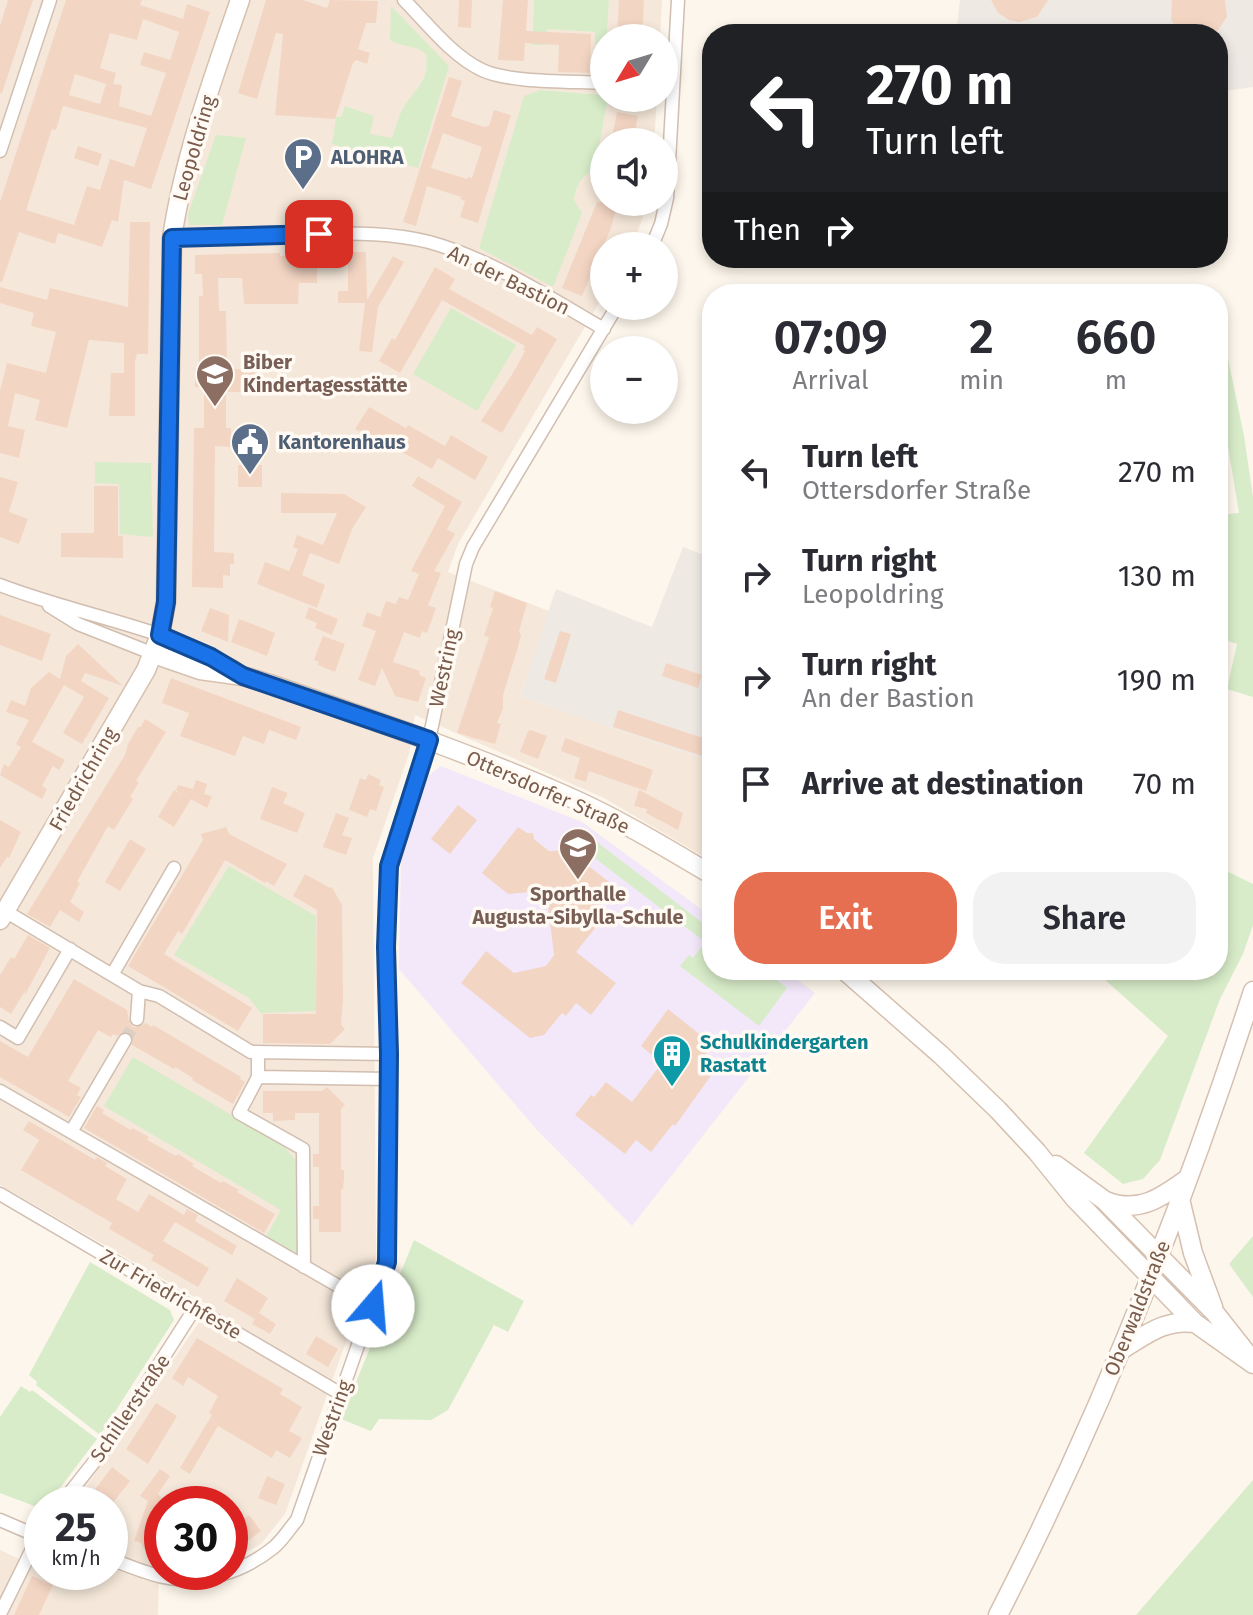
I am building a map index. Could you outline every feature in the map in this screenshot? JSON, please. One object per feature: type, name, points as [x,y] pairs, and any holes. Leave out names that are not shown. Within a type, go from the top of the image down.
[{"type":"street","points":[[0,151],[50,0]]},
{"type":"street","name":"Leopoldring","points":[[160,635],[166,602],[172,238],[177,203],[191,151],[240,0]]},
{"type":"street","points":[[404,0],[463,58],[482,70],[500,76],[590,82]]},
{"type":"street","points":[[676,24],[678,0]]},
{"type":"street","points":[[658,232],[667,198],[669,112]]},
{"type":"street","name":"An der Bastion","points":[[172,238],[357,233],[416,240],[471,257],[604,329]]},
{"type":"street","name":"Westring","points":[[128,1565],[164,1578],[195,1580],[225,1574],[252,1563],[276,1546],[297,1520],[387,1262],[389,1054],[386,947],[389,866],[429,740],[466,564],[473,547],[609,320]]},
{"type":"street","name":"Ottersdorfer Straße","points":[[0,585],[43,602],[78,609],[160,635],[211,657],[243,676]]},
{"type":"street","name":"Ottersdorfer Straße","points":[[43,602],[78,624],[154,654],[200,670],[243,676],[429,740],[567,796],[702,868]]},
{"type":"street","name":"Friedrichring","points":[[2,916],[95,755],[134,695],[160,635]]},
{"type":"street","points":[[112,975],[174,868]]},
{"type":"street","points":[[2,916],[70,949],[139,991],[159,996],[251,1052],[389,1054]]},
{"type":"street","points":[[0,1027],[18,1038],[70,949]]},
{"type":"street","points":[[855,980],[941,1055],[1037,1152],[1075,1199],[1195,1323],[1253,1363]]},
{"type":"street","points":[[137,1019],[139,991]]},
{"type":"street","name":"Oberwaldstraße","points":[[998,1615],[1044,1523],[1121,1350],[1180,1199],[1253,991]]},
{"type":"street","points":[[71,1132],[125,1040]]},
{"type":"street","points":[[258,1053],[258,1077],[239,1113],[303,1149],[304,1267]]},
{"type":"street","points":[[258,1077],[389,1079]]},
{"type":"street","points":[[0,1091],[373,1306]]},
{"type":"street","points":[[1037,1152],[1104,1200],[1215,1313],[1253,1363]]},
{"type":"street","points":[[1104,1200],[1135,1207],[1161,1197],[1187,1179]]},
{"type":"street","name":"Zur Friedrichfeste","points":[[0,1194],[341,1394]]},
{"type":"street","points":[[1180,1199],[1193,1253],[1215,1313]]},
{"type":"street","name":"Schillerstraße","points":[[75,1486],[124,1421],[195,1308]]},
{"type":"street","points":[[1121,1350],[1165,1324],[1180,1321],[1195,1323]]},
{"type":"street","points":[[0,1520],[24,1528]]},
{"type":"street","points":[[0,1614],[24,1566]]},
{"type":"shaded area","points":[[0,0],[534,0],[532,45],[547,29],[590,32],[590,94],[540,90],[479,248],[517,267],[574,200],[578,184],[584,174],[590,171],[590,216],[643,216],[638,232],[590,232],[590,318],[458,544],[448,572],[549,611],[520,696],[702,759],[702,855],[604,798],[415,715],[409,754],[373,858],[376,1257],[285,1514],[261,1544],[248,1551],[248,1486],[144,1486],[144,1590],[158,1590],[158,1615],[0,1615],[0,1550],[24,1561],[24,1590],[128,1590],[128,1486],[86,1486],[210,1306],[0,1185]]},
{"type":"shaded area","points":[[609,0],[662,0],[661,24],[608,24]]},
{"type":"shaded area","points":[[960,0],[1253,0],[1253,87],[1228,91],[1228,24],[957,24]]},
{"type":"shaded area","points":[[605,112],[656,112],[655,128],[603,128]]},
{"type":"shaded area","points":[[683,547],[702,554],[702,759],[520,696],[556,589],[652,627]]},
{"type":"shaded area","points":[[441,766],[582,822],[702,910],[702,980],[797,980],[815,993],[632,1226],[537,1130],[399,969],[401,860],[427,777]]},
{"type":"green space","points":[[534,0],[609,0],[608,24],[590,24],[590,32],[547,29],[546,45],[532,45]]},
{"type":"green space","points":[[391,6],[449,66],[418,168],[332,144],[336,117],[341,117],[345,106],[374,116],[370,134],[392,138],[402,111],[424,78],[426,54],[390,40]]},
{"type":"green space","points":[[540,90],[590,94],[590,112],[605,112],[603,128],[590,128],[590,172],[580,182],[574,200],[582,213],[553,287],[479,248],[524,96]]},
{"type":"green space","points":[[216,135],[246,138],[222,225],[189,225],[188,214]]},
{"type":"green space","points":[[451,308],[516,345],[477,411],[413,374]]},
{"type":"green space","points":[[1228,358],[1253,497],[1253,697],[1228,689],[1237,644],[1228,641],[1228,514],[1239,513],[1228,446]]},
{"type":"green space","points":[[95,462],[151,463],[153,537],[120,534],[119,484],[95,483]]},
{"type":"green space","points":[[580,829],[702,922],[702,940],[571,840]]},
{"type":"green space","points":[[229,866],[316,916],[316,1011],[261,1013],[249,998],[174,955]]},
{"type":"green space","points":[[1228,872],[1253,884],[1253,925],[1243,954],[1220,999],[1160,1160],[1143,1179],[1123,1184],[1084,1153],[1168,1036],[1105,980],[1228,980]]},
{"type":"green space","points":[[702,946],[702,980],[777,980],[787,988],[759,1026],[680,966],[689,955],[693,958]]},
{"type":"green space","points":[[133,1057],[284,1146],[298,1163],[300,1246],[295,1256],[265,1239],[281,1210],[104,1106]]},
{"type":"green space","points":[[1253,1236],[1253,1297],[1229,1264]]},
{"type":"green space","points":[[414,1240],[524,1301],[508,1332],[494,1325],[448,1410],[431,1420],[379,1419],[371,1431],[341,1419]]},
{"type":"green space","points":[[90,1262],[170,1310],[174,1320],[100,1435],[36,1385],[37,1382],[29,1375]]},
{"type":"green space","points":[[21,1386],[30,1392],[32,1390],[97,1439],[62,1486],[24,1486],[24,1502],[0,1493],[0,1417]]},
{"type":"green space","points":[[1253,1480],[1253,1615],[1136,1615]]},
{"type":"building","points":[[8,0],[33,0],[0,93],[0,26]]},
{"type":"building","points":[[66,0],[142,0],[140,5],[183,19],[187,4],[210,12],[151,189],[124,180],[118,222],[112,220],[102,247],[58,233],[55,244],[19,232],[0,282],[0,202]],"holes":[[[143,19],[179,32],[170,60],[144,52],[140,65],[166,73],[151,116],[119,106],[122,85],[113,84],[116,73],[100,68],[110,33],[137,40]],[[75,74],[106,84],[100,104],[69,95]],[[63,106],[147,128],[134,167],[110,159],[100,190],[87,186],[74,225],[26,210],[52,129],[56,130]]]},
{"type":"building","points":[[266,0],[303,0],[327,8],[330,0],[378,1],[376,23],[366,23],[358,49],[370,53],[367,64],[356,60],[353,63],[335,119],[275,115],[283,34],[276,33],[257,99],[238,93]]},
{"type":"building","points":[[459,0],[472,0],[471,28],[458,27]]},
{"type":"building","points":[[503,0],[528,0],[526,31],[590,34],[590,73],[558,72],[559,45],[525,43],[524,61],[498,60]]},
{"type":"building","points":[[619,0],[644,0],[643,24],[618,24]]},
{"type":"building","points":[[991,0],[1048,0],[1037,17],[1019,22],[998,13]]},
{"type":"building","points":[[1172,0],[1225,0],[1227,17],[1222,24],[1174,24],[1171,19]]},
{"type":"building","points":[[449,77],[462,81],[451,116],[484,127],[489,126],[494,110],[511,115],[478,223],[460,217],[465,201],[461,197],[427,186],[416,226],[403,222]],"holes":[[[443,133],[482,147],[472,178],[431,168]]]},
{"type":"building","points":[[617,112],[638,116],[636,128],[614,128]]},
{"type":"building","points":[[78,146],[102,154],[98,166],[74,158]]},
{"type":"building","points":[[591,216],[614,216],[609,232],[590,232],[590,277],[582,296],[562,288]]},
{"type":"building","points":[[130,222],[150,222],[148,354],[137,354],[135,361],[135,416],[109,416],[111,373],[124,373],[124,343],[89,340],[67,428],[35,420],[40,400],[15,393],[8,426],[25,430],[19,458],[0,453],[0,391],[7,363],[46,373],[56,332],[31,326],[34,313],[0,303],[0,287],[47,300],[50,288],[128,307]]},
{"type":"building","points":[[348,252],[366,252],[367,300],[393,256],[404,262],[378,307],[372,352],[359,351],[365,303],[338,303],[338,291],[348,291]]},
{"type":"building","points":[[280,253],[280,256],[317,255],[317,283],[299,283],[298,304],[244,304],[242,278],[218,278],[219,311],[226,311],[227,369],[259,369],[259,392],[226,392],[226,428],[231,428],[231,447],[215,446],[214,552],[234,553],[230,576],[223,575],[223,588],[192,587],[194,428],[204,428],[204,387],[195,387],[195,368],[199,368],[199,296],[203,296],[202,274],[195,274],[195,255]]},
{"type":"building","points":[[435,267],[455,279],[449,289],[532,335],[537,327],[557,339],[502,433],[481,421],[513,373],[525,346],[442,300],[400,373],[379,361],[392,338],[395,340]]},
{"type":"building","points":[[369,407],[445,446],[451,435],[488,457],[475,480],[438,458],[432,469],[355,429]]},
{"type":"building","name":"Kantorenhaus","points":[[238,465],[262,465],[262,487],[238,487]]},
{"type":"building","points":[[418,476],[462,502],[447,529],[455,534],[434,571],[441,573],[428,605],[436,608],[427,633],[422,631],[420,638],[404,632],[393,662],[420,671],[419,675],[426,678],[418,702],[395,696],[382,668],[375,686],[358,680],[376,631],[362,626],[367,612],[380,617],[386,601],[396,604],[399,597],[408,600],[419,574],[411,571],[445,506],[412,486]]},
{"type":"building","points":[[0,477],[18,482],[9,512],[28,519],[19,544],[0,537]]},
{"type":"building","points":[[94,486],[118,486],[118,536],[123,536],[123,558],[61,557],[61,533],[94,533]]},
{"type":"building","points":[[281,493],[344,494],[366,507],[352,529],[339,564],[310,553],[302,575],[325,585],[317,608],[257,584],[265,562],[289,571],[298,549],[293,547],[297,535],[323,545],[337,513],[281,513]]},
{"type":"building","points":[[495,591],[527,603],[503,695],[503,708],[497,723],[501,724],[495,744],[457,733],[489,637],[484,636]]},
{"type":"building","points":[[309,607],[338,619],[332,635],[315,628],[317,623],[305,618]]},
{"type":"building","points":[[210,608],[229,615],[228,642],[201,631]]},
{"type":"building","points":[[0,615],[51,634],[42,661],[0,645]]},
{"type":"building","points":[[239,619],[275,633],[267,656],[231,642]]},
{"type":"building","points":[[560,631],[571,634],[556,683],[544,679]]},
{"type":"building","points":[[323,636],[345,644],[335,672],[314,660]]},
{"type":"building","points":[[78,644],[123,686],[85,673],[81,681],[109,698],[82,744],[63,733],[84,697],[64,685],[32,742],[65,760],[59,770],[53,766],[42,786],[47,789],[42,799],[0,775],[4,764],[9,767],[21,747],[16,744],[29,720],[6,712],[11,700],[25,706],[31,688],[49,672],[60,679],[66,656]]},
{"type":"building","points":[[666,663],[702,675],[698,688],[662,676]]},
{"type":"building","points":[[171,678],[301,727],[296,740],[269,730],[264,744],[243,736],[235,756],[180,736],[189,713],[162,703]]},
{"type":"building","points":[[618,710],[702,738],[702,756],[613,727]]},
{"type":"building","points":[[145,719],[166,732],[136,781],[139,782],[130,797],[133,799],[114,830],[108,826],[77,882],[80,883],[70,902],[84,912],[79,922],[60,910],[50,927],[27,914]]},
{"type":"building","points":[[531,730],[547,736],[538,759],[520,752]]},
{"type":"building","points":[[565,738],[653,770],[646,791],[589,771],[586,782],[574,778],[580,758],[561,751]]},
{"type":"building","points":[[368,774],[381,780],[379,785],[384,787],[376,811],[370,809],[367,817],[349,810],[360,778],[366,780]]},
{"type":"building","points":[[196,780],[207,784],[204,794],[212,796],[207,808],[191,799],[174,827],[158,817],[174,790],[182,795],[176,790],[178,785],[193,789]]},
{"type":"building","points":[[272,787],[288,793],[283,803],[305,813],[297,833],[260,819]]},
{"type":"building","points":[[639,790],[683,813],[678,830],[646,813],[647,809],[634,806]]},
{"type":"building","points":[[458,805],[477,820],[450,854],[431,839]]},
{"type":"building","points":[[336,813],[349,818],[342,835],[352,838],[346,855],[323,847]]},
{"type":"building","points":[[0,820],[21,832],[9,858],[0,868]]},
{"type":"building","points":[[226,827],[229,834],[287,864],[274,886],[225,860],[182,934],[178,931],[164,954],[252,1008],[238,1031],[128,966],[203,840],[201,834]]},
{"type":"building","points":[[518,827],[533,833],[534,839],[549,851],[568,850],[613,885],[598,905],[608,912],[576,952],[616,983],[591,1015],[576,1003],[566,1016],[562,1013],[544,1035],[530,1038],[461,983],[486,951],[514,973],[546,966],[554,955],[548,906],[531,892],[508,894],[482,873]]},
{"type":"building","points":[[130,839],[146,849],[120,891],[105,882]]},
{"type":"building","points":[[305,874],[332,887],[342,905],[341,1025],[345,1029],[330,1044],[263,1043],[263,1014],[316,1014],[317,910],[293,896]]},
{"type":"building","points":[[28,935],[50,948],[11,1014],[0,1007],[0,975]]},
{"type":"building","points":[[74,979],[127,1010],[133,1027],[145,1023],[153,1025],[241,1077],[245,1082],[233,1104],[175,1067],[132,1045],[133,1036],[126,1031],[111,1037],[98,1030],[68,1081],[81,1088],[77,1095],[81,1097],[69,1117],[0,1077],[0,1041],[28,1057]]},
{"type":"building","name":"Schulkindergarten Rastatt","points":[[668,1009],[713,1045],[702,1059],[715,1070],[675,1126],[673,1124],[651,1152],[636,1140],[625,1154],[575,1115],[606,1082],[632,1102],[662,1063],[641,1046]]},
{"type":"building","points":[[327,1087],[345,1105],[341,1109],[341,1170],[344,1170],[344,1179],[341,1189],[341,1232],[319,1232],[319,1219],[313,1219],[313,1206],[319,1206],[319,1167],[313,1167],[313,1154],[319,1154],[319,1113],[295,1113],[295,1120],[273,1121],[273,1113],[263,1113],[263,1091],[322,1091]]},
{"type":"building","points":[[97,1106],[104,1110],[102,1113],[149,1137],[147,1140],[176,1156],[178,1154],[194,1164],[192,1166],[239,1190],[237,1192],[275,1214],[264,1233],[84,1128]]},
{"type":"building","points":[[29,1121],[95,1160],[97,1157],[107,1163],[105,1166],[127,1179],[116,1199],[138,1212],[149,1194],[184,1215],[187,1209],[198,1215],[195,1221],[237,1246],[232,1255],[175,1222],[163,1241],[209,1268],[198,1287],[151,1260],[154,1255],[109,1229],[112,1223],[21,1170],[39,1140],[23,1130]]},
{"type":"building","points":[[237,1278],[268,1298],[259,1313],[276,1324],[270,1334],[252,1324],[255,1319],[224,1301]]},
{"type":"building","points":[[316,1336],[338,1349],[328,1367],[306,1354]]},
{"type":"building","points":[[197,1338],[283,1389],[280,1394],[302,1407],[289,1431],[302,1438],[290,1458],[276,1450],[272,1458],[218,1426],[190,1474],[180,1468],[212,1415],[209,1413],[218,1396],[188,1377],[183,1386],[172,1378]]},
{"type":"building","points":[[156,1403],[177,1416],[148,1464],[126,1449]]},
{"type":"building","points":[[112,1467],[130,1481],[126,1486],[98,1486]]},
{"type":"building","points":[[160,1469],[170,1476],[163,1486],[147,1486]]},
{"type":"building","points":[[267,1476],[285,1484],[276,1505],[258,1498]]},
{"type":"building","points":[[144,1512],[144,1549],[141,1543],[134,1541]]},
{"type":"building","points":[[248,1516],[261,1531],[248,1541]]},
{"type":"building","points":[[26,1590],[51,1590],[39,1615],[14,1615]]},
{"type":"tunnel","points":[[125,1040],[137,1019]]},
{"type":"place","name":"ALOHRA","points":[[303,191]]},
{"type":"place","name":"Biber Kindertagesstätte","points":[[215,408]]},
{"type":"place","name":"Kantorenhaus","points":[[250,476]]},
{"type":"place","name":"Sporthalle Augusta-Sibylla-Schule","points":[[578,881]]},
{"type":"place","name":"Schulkindergarten Rastatt","points":[[672,1088]]},
{"type":"route","points":[[319,234],[172,238],[166,602],[160,635],[211,657],[243,676],[429,740],[389,866],[386,947],[389,1054],[387,1262],[373,1306]]}]
